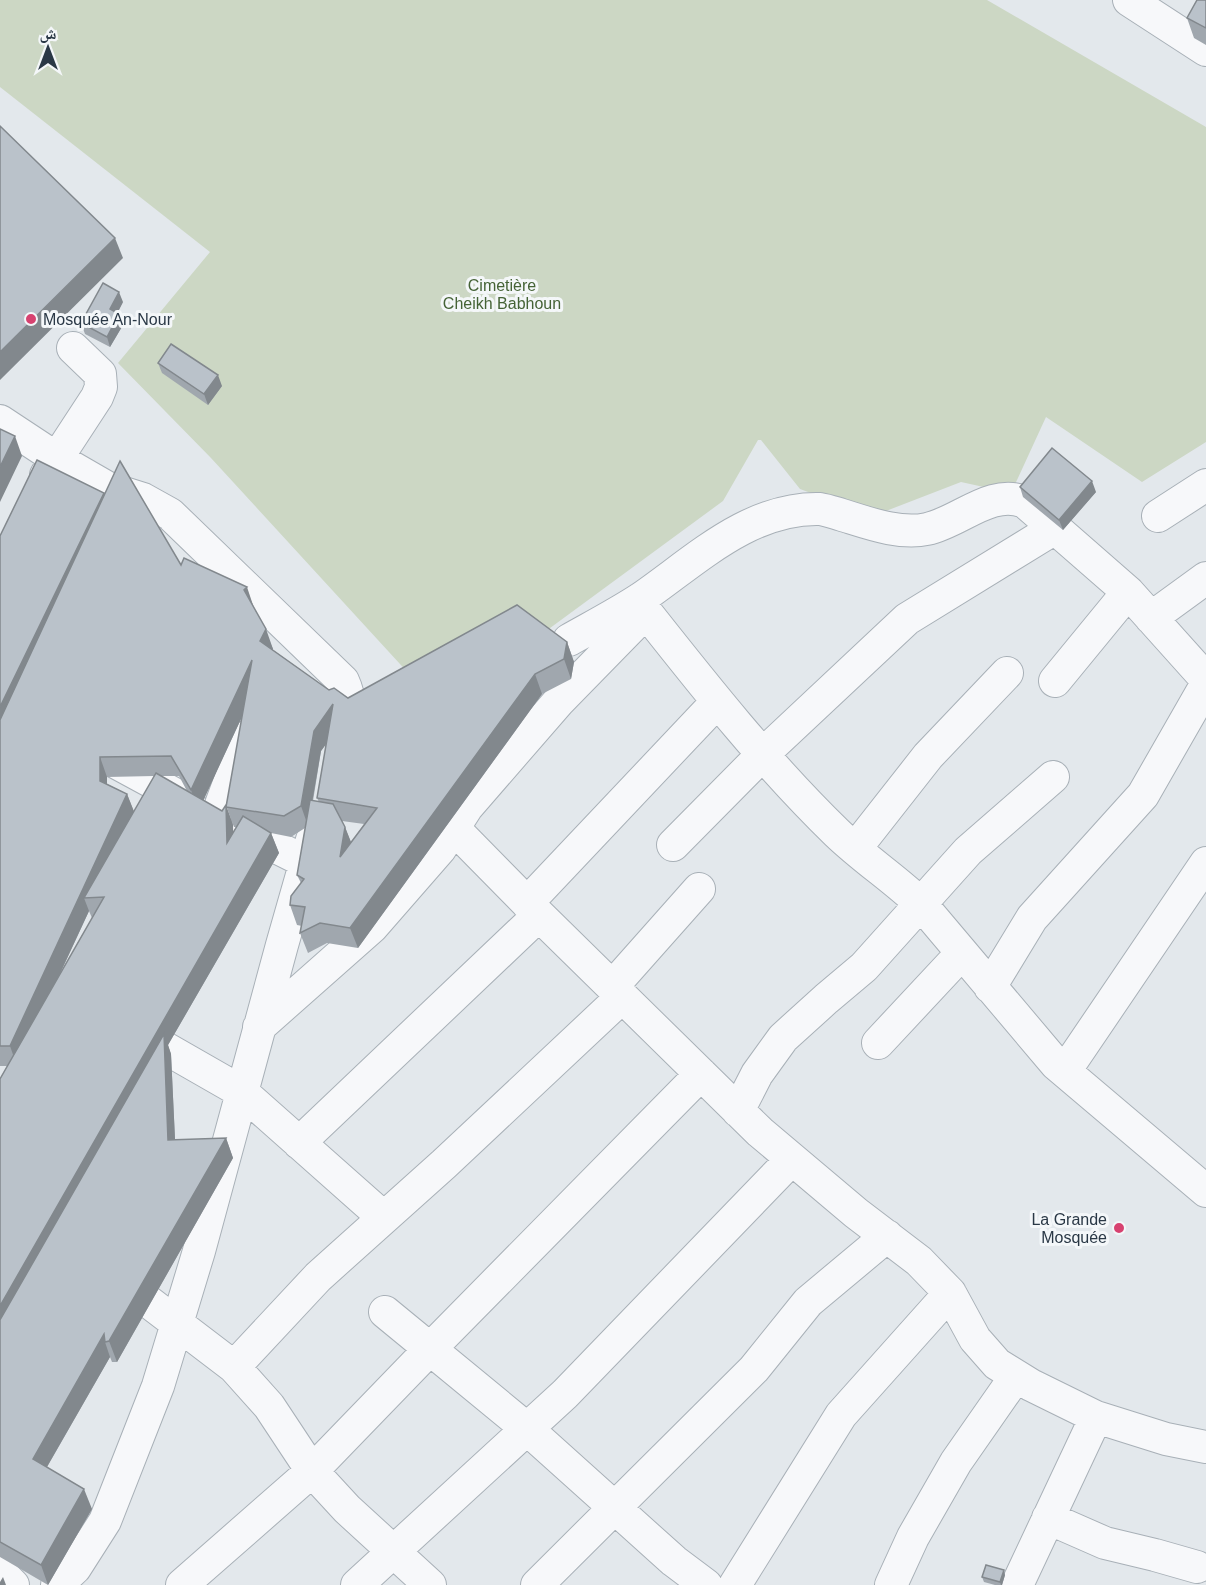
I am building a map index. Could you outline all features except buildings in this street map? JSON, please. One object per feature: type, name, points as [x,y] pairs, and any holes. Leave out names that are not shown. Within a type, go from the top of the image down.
[{"type":"street","points":[[1129,0],[1206,50]]},
{"type":"street","points":[[33,498],[56,458],[97,397],[101,387],[100,374],[73,348]]},
{"type":"street","points":[[0,420],[138,509],[170,514],[343,681],[350,695],[350,707],[334,765]]},
{"type":"street","points":[[1158,516],[1206,485]]},
{"type":"street","points":[[259,1027],[372,927],[440,849],[467,807],[642,606],[746,526],[786,513],[821,509],[902,530],[927,529],[993,501],[1006,497],[1015,498],[1025,502],[1128,592],[1206,679]]},
{"type":"street","points":[[673,845],[763,754],[907,619],[1055,528]]},
{"type":"street","points":[[1151,618],[1206,578]]},
{"type":"street","points":[[1055,681],[1128,592]]},
{"type":"street","points":[[569,640],[642,606]]},
{"type":"street","points":[[642,606],[717,702],[763,754],[855,849],[921,904],[1056,1064],[1206,1191]]},
{"type":"street","points":[[274,660],[286,627]]},
{"type":"street","points":[[855,849],[928,756],[1007,673]]},
{"type":"street","points":[[990,987],[1032,918],[1143,795],[1206,685]]},
{"type":"street","points":[[299,1143],[533,909],[717,702]]},
{"type":"street","points":[[196,871],[258,705]]},
{"type":"street","points":[[347,722],[371,746]]},
{"type":"street","points":[[81,744],[216,818],[306,862]]},
{"type":"street","points":[[396,771],[738,1111],[792,1159],[919,1261],[950,1293],[975,1339],[997,1364],[1096,1417],[1166,1439],[1206,1447]]},
{"type":"street","points":[[738,1111],[757,1074],[783,1038],[864,967],[968,851],[1053,777]]},
{"type":"street","points":[[142,815],[155,783]]},
{"type":"street","points":[[57,1585],[75,1568],[105,1521],[158,1386],[199,1251],[259,1027],[322,808]]},
{"type":"street","points":[[1065,1071],[1206,863]]},
{"type":"street","points":[[234,1367],[318,1277],[444,1164],[617,992],[699,889]]},
{"type":"street","points":[[878,1042],[962,953]]},
{"type":"street","points":[[136,1031],[148,999]]},
{"type":"street","points":[[106,1013],[136,1031],[160,1058],[242,1092],[383,1217]]},
{"type":"street","points":[[182,1585],[312,1471],[701,1074]]},
{"type":"street","points":[[357,1585],[565,1394],[792,1159]]},
{"type":"street","points":[[537,1585],[614,1506],[754,1370],[808,1302],[887,1236]]},
{"type":"street","points":[[92,1258],[234,1367],[269,1406],[312,1471],[347,1509],[430,1585]]},
{"type":"street","points":[[735,1585],[841,1415],[950,1293]]},
{"type":"street","points":[[385,1312],[526,1428],[674,1561],[706,1585]]},
{"type":"street","points":[[891,1585],[913,1537],[956,1462],[1016,1376]]},
{"type":"street","points":[[1017,1585],[1096,1417]]},
{"type":"street","points":[[1048,1518],[1105,1543],[1197,1565]]},
{"type":"street","points":[[0,1572],[13,1585]]},
{"type":"green space","name":"Cimetière Cheikh Babhoun","points":[[0,0],[987,0],[1206,127],[1206,442],[1142,482],[1046,417],[1011,493],[961,482],[873,516],[800,489],[761,440],[758,440],[723,501],[546,631],[422,688],[211,458],[118,363],[210,252],[0,87]]},
{"type":"place","name":"Mosquée An-Nour","points":[[31,319]]},
{"type":"place","name":"La Grande Mosquée","points":[[1119,1228]]}]
